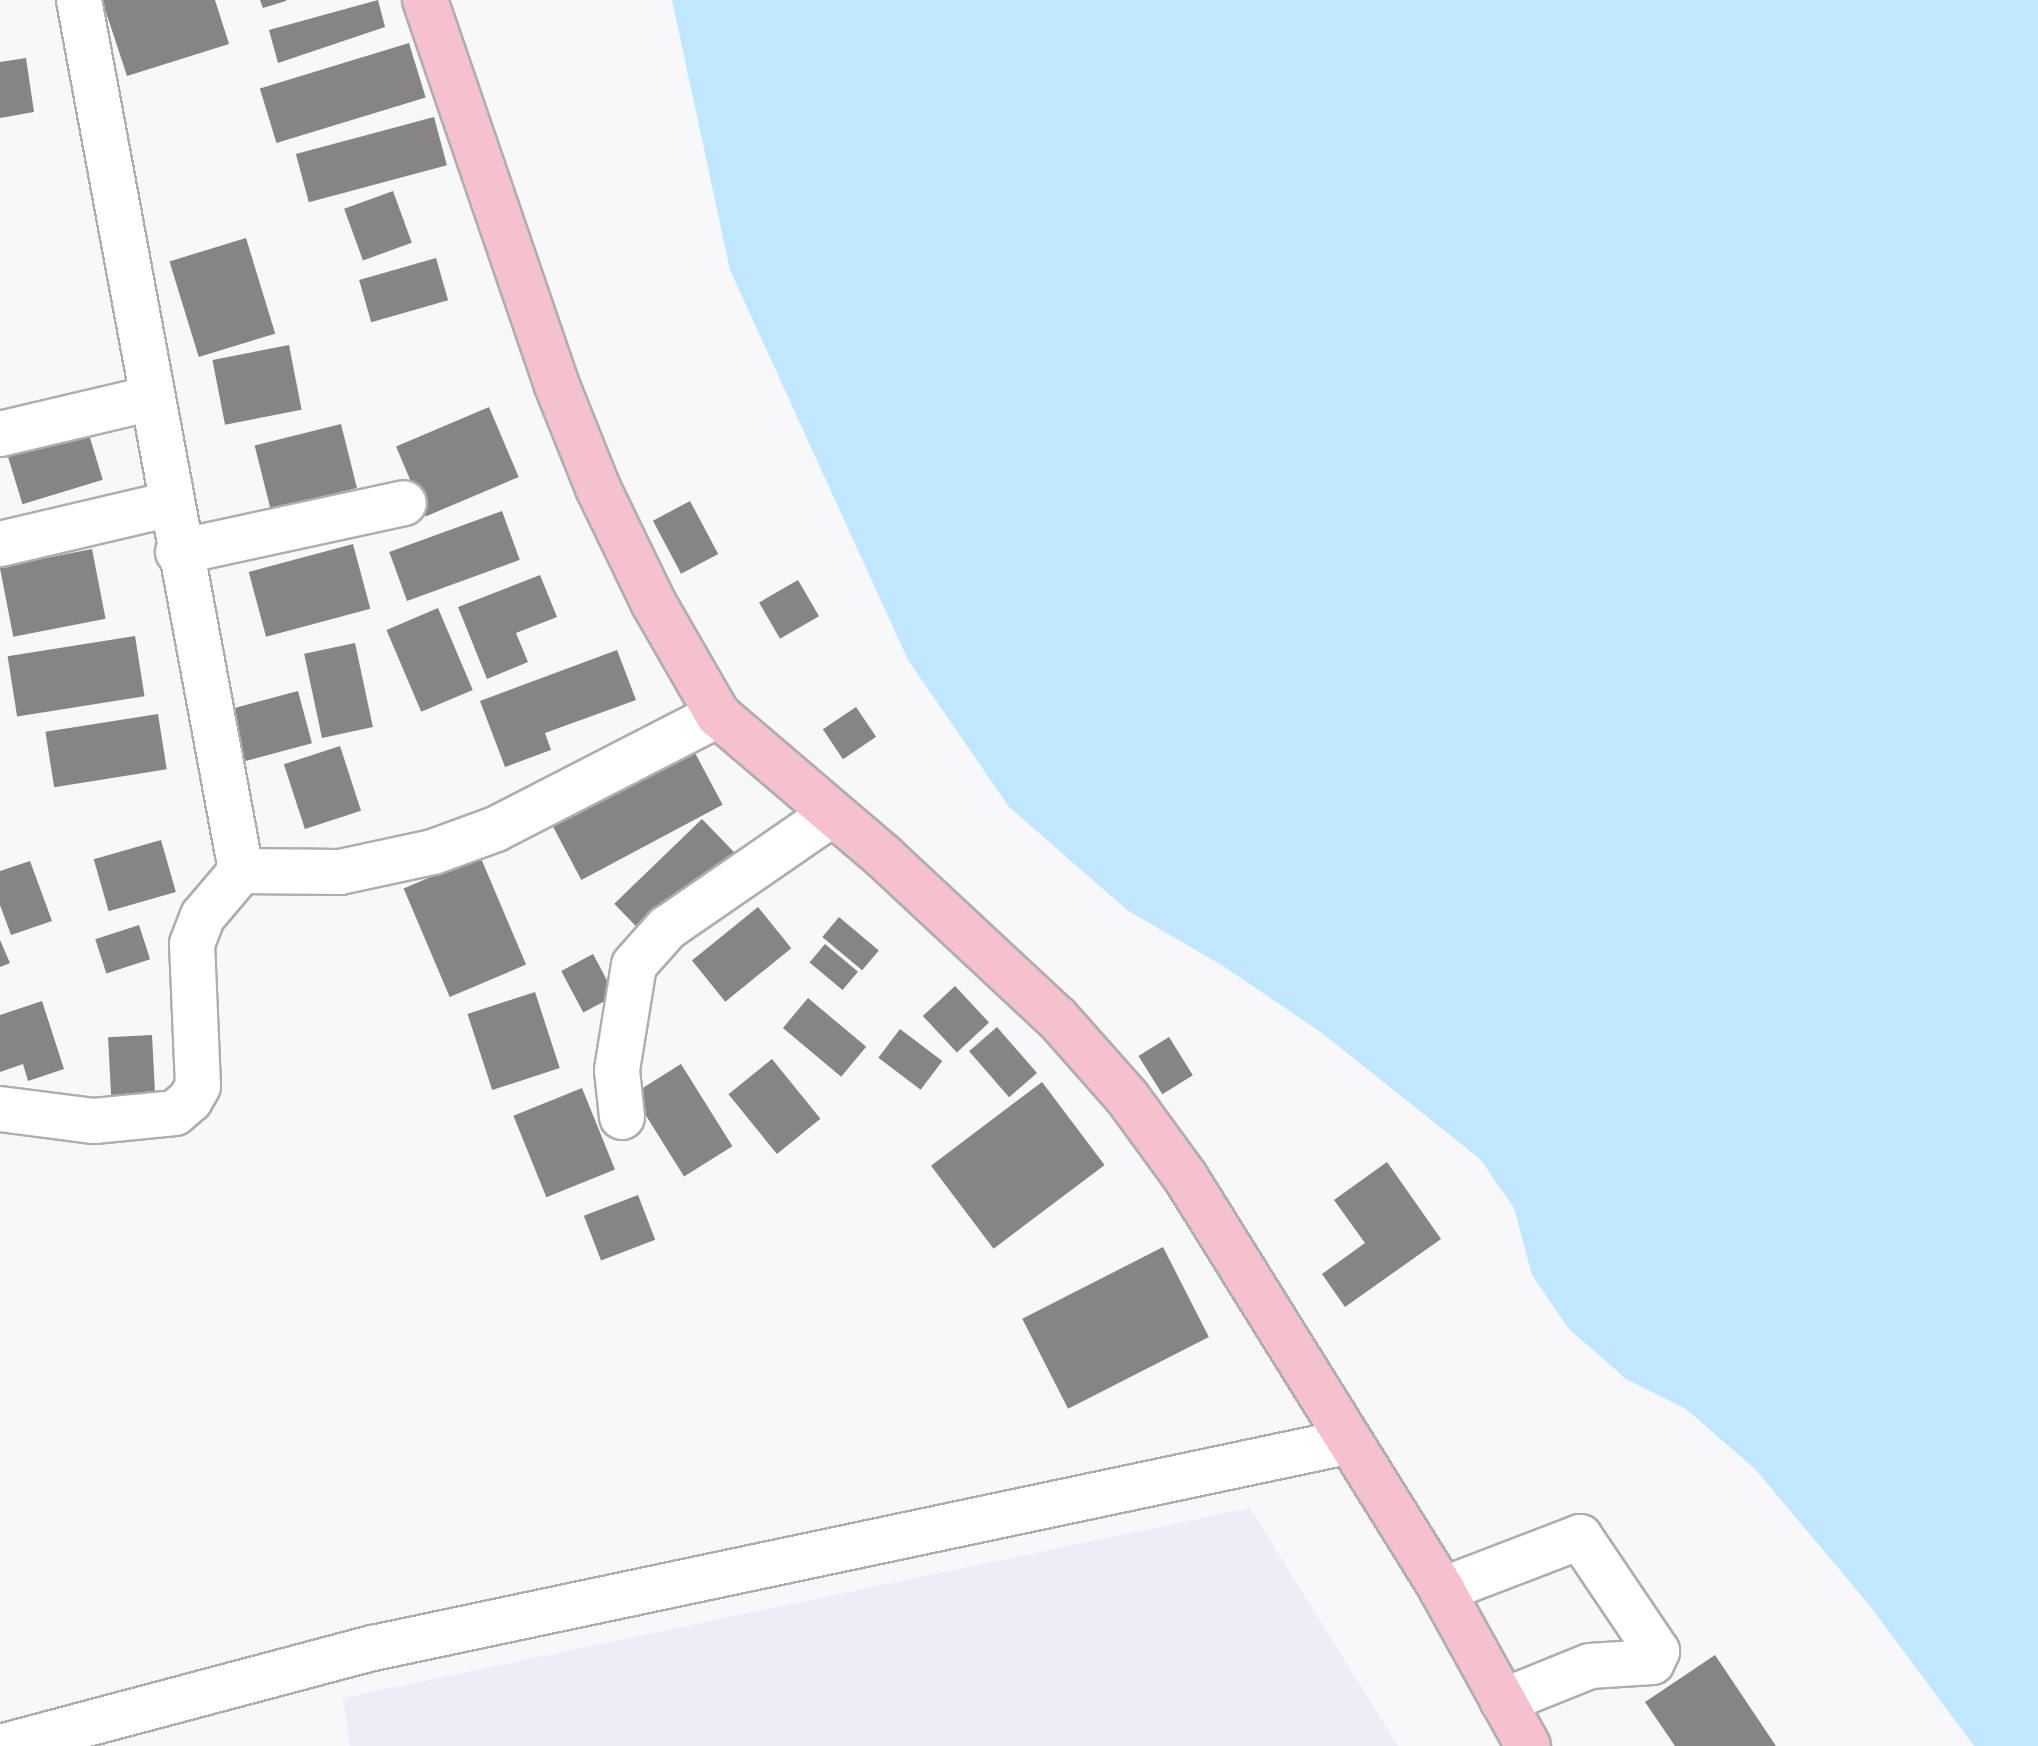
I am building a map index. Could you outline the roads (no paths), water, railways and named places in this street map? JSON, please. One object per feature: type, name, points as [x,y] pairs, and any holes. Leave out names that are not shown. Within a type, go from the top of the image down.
[{"type":"highway","points":[[425,0],[556,383],[598,488],[653,602],[718,715],[1057,1018],[1127,1097],[1186,1178],[1346,1442],[1442,1590],[1528,1746]]},
{"type":"street","points":[[79,0],[178,552],[241,871]]},
{"type":"street","points":[[0,434],[152,398]]},
{"type":"street","points":[[178,552],[404,503]]},
{"type":"street","points":[[0,544],[170,504]]},
{"type":"street","points":[[241,871],[340,872],[433,852],[496,829],[718,715]]},
{"type":"street","points":[[622,1117],[617,1070],[634,965],[667,928],[832,814]]},
{"type":"street","points":[[0,1109],[94,1121],[175,1113],[190,1100],[198,1086],[192,944],[203,916],[241,871]]},
{"type":"street","points":[[4,1746],[373,1648],[1346,1442]]},
{"type":"street","points":[[1442,1590],[1580,1537],[1657,1651],[1652,1662],[1590,1666],[1503,1701]]},
{"type":"water","points":[[672,0],[2038,0],[2038,1746],[1974,1746],[1870,1606],[1756,1470],[1686,1409],[1626,1379],[1568,1328],[1532,1275],[1514,1208],[1480,1159],[1322,1033],[1223,966],[1127,910],[1009,807],[908,660],[730,270]]}]
